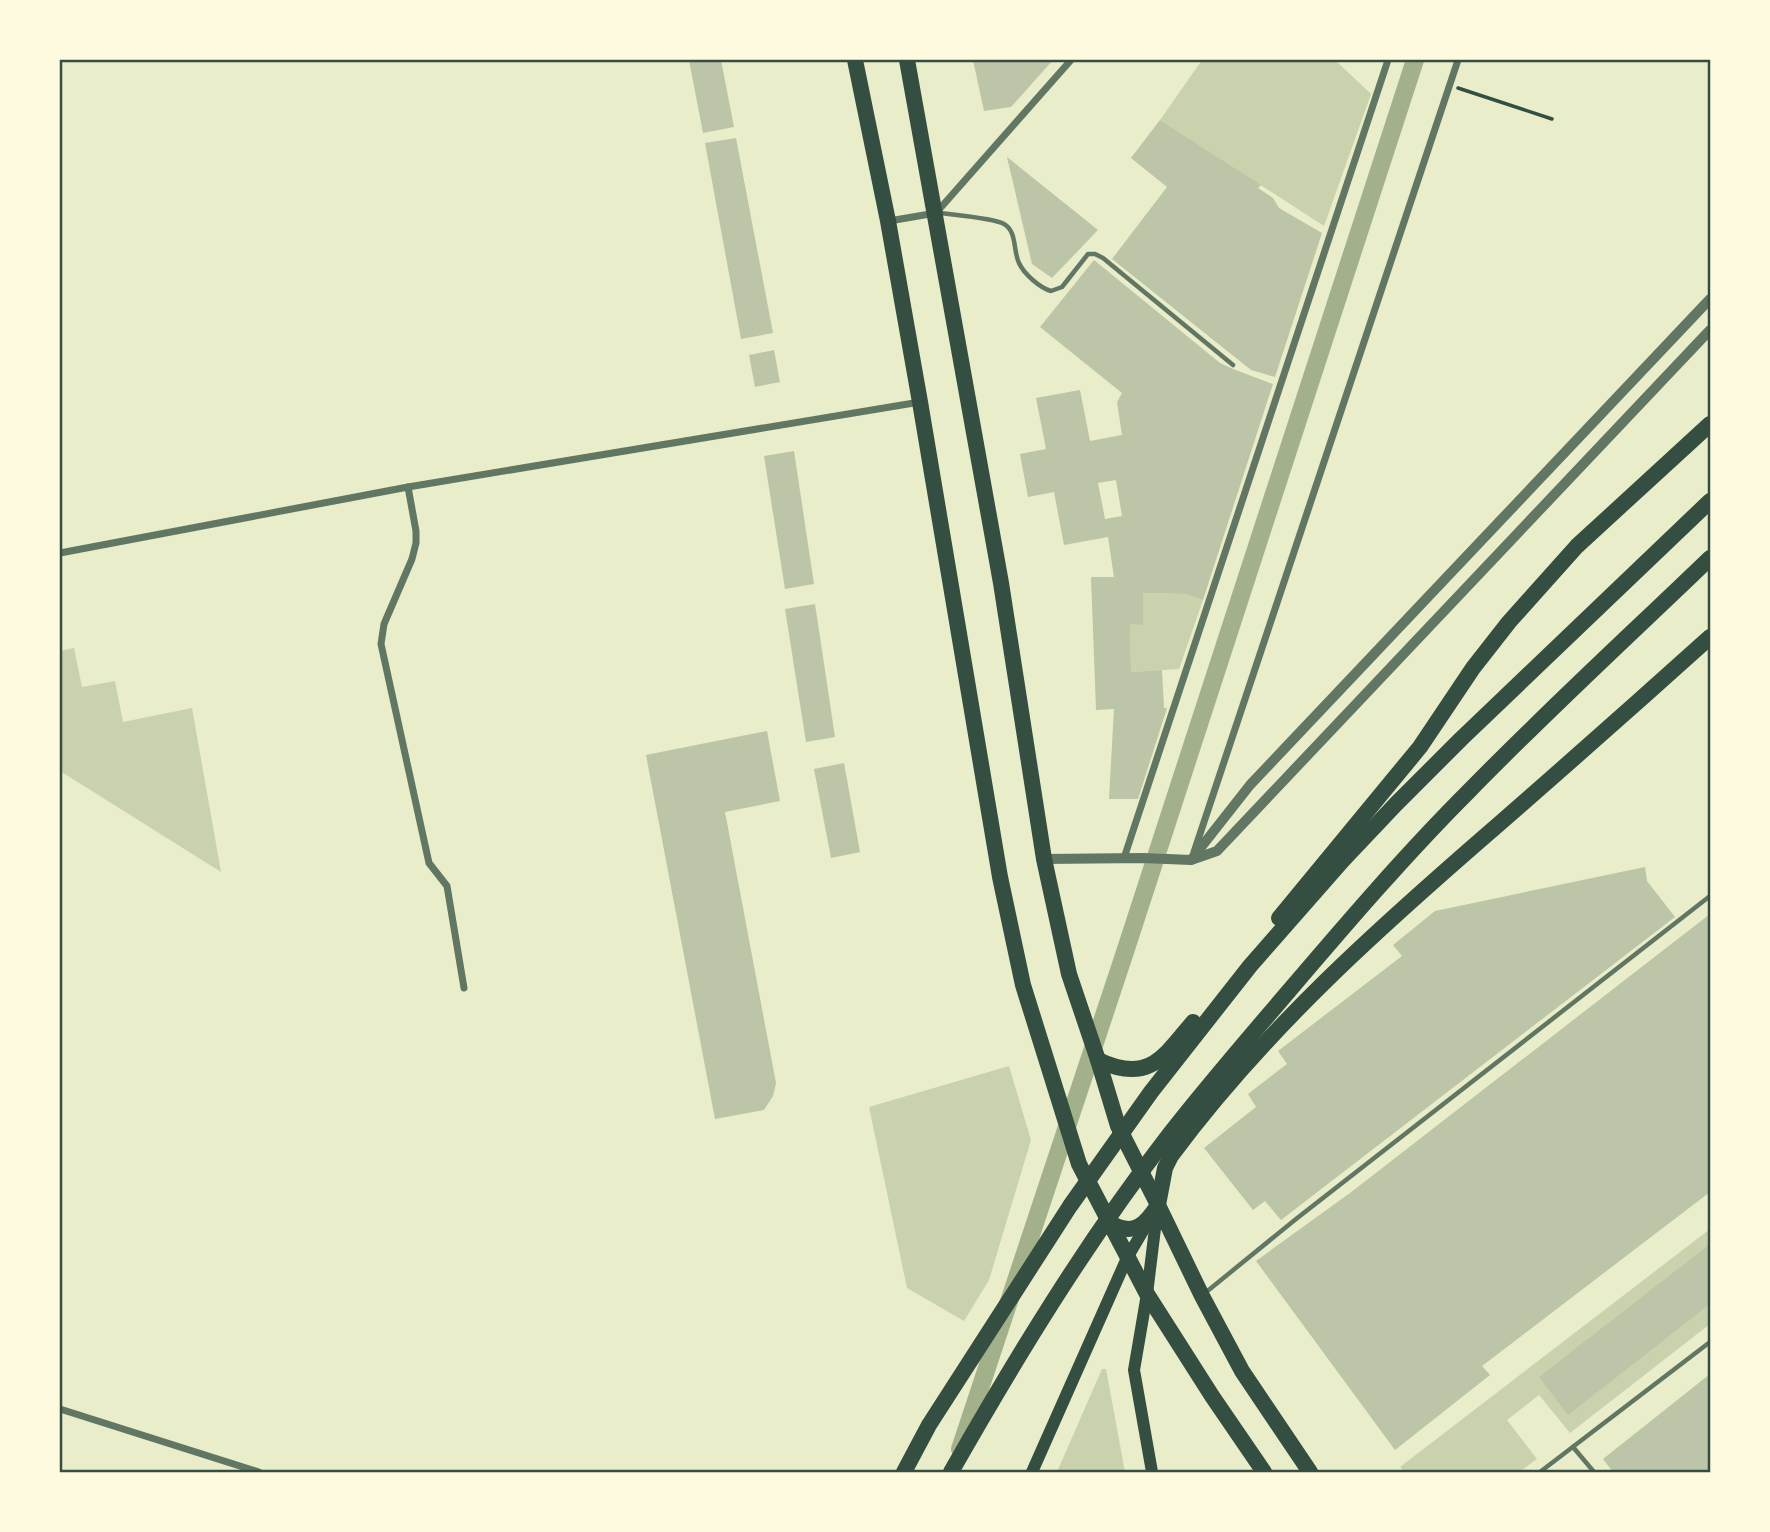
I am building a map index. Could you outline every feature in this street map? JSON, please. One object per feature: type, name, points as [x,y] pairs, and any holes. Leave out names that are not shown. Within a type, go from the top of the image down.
[{"type":"highway","points":[[855,60],[888,221],[1000,877],[1023,985],[1079,1164],[1147,1294],[1264,1472]]},
{"type":"highway","points":[[907,60],[1001,583],[1044,859],[1069,974],[1118,1126],[1242,1371],[1310,1472]]},
{"type":"highway","points":[[1098,1060],[1116,1068],[1144,1068],[1160,1059],[1172,1047],[1420,747],[1473,668],[1509,622],[1577,546],[1710,424]]},
{"type":"highway","points":[[904,1472],[943,1403],[1070,1206],[1151,1092],[1250,967],[1343,860],[1405,794],[1710,501]]},
{"type":"highway","points":[[951,1472],[1094,1238],[1198,1098],[1325,948],[1468,792],[1710,558]]},
{"type":"highway","points":[[1110,1223],[1133,1229],[1147,1221],[1158,1205],[1171,1156],[1224,1087],[1286,1020],[1436,877],[1710,638]]},
{"type":"main road","points":[[1032,1472],[1127,1258],[1158,1205]]},
{"type":"main road","points":[[1152,1472],[1134,1370],[1158,1205]]},
{"type":"street","points":[[888,221],[936,213],[1071,60]]},
{"type":"street","points":[[1124,858],[1388,60]]},
{"type":"street","points":[[1191,860],[1458,60]]},
{"type":"street","points":[[1191,860],[1250,785],[1710,299]]},
{"type":"street","points":[[1044,859],[1191,860],[1217,850],[1710,330]]},
{"type":"street","points":[[60,553],[408,487],[920,402]]},
{"type":"street","points":[[408,487],[416,544],[384,624],[381,644],[429,863],[447,886],[464,988]]},
{"type":"street","points":[[60,1409],[259,1472]]},
{"type":"lane","points":[[936,213],[1005,224],[1012,230],[1018,262],[1024,271],[1051,291],[1062,286],[1088,254],[1096,254],[1233,365]]},
{"type":"lane","points":[[1202,1296],[1296,1219],[1710,897]]},
{"type":"lane","points":[[1541,1472],[1710,1342]]},
{"type":"lane","points":[[1573,1447],[1594,1472]]},
{"type":"path","points":[[1450,86],[1552,118]]},
{"type":"green space","points":[[1202,60],[1335,60],[1371,94],[1324,226],[1160,120]]},
{"type":"green space","points":[[1143,593],[1185,594],[1203,600],[1179,669],[1131,672],[1130,624],[1143,624]]},
{"type":"green space","points":[[74,648],[82,687],[115,681],[123,722],[192,708],[221,872],[60,771],[60,651]]},
{"type":"green space","points":[[1009,1066],[1031,1140],[989,1280],[964,1321],[907,1288],[869,1107]]},
{"type":"green space","points":[[1710,1229],[1710,1324],[1570,1433],[1539,1395],[1507,1420],[1537,1459],[1519,1472],[1405,1472],[1400,1467]]},
{"type":"green space","points":[[1102,1369],[1106,1369],[1125,1472],[1057,1472]]},
{"type":"building","points":[[689,60],[721,60],[734,127],[703,133]]},
{"type":"building","points":[[973,60],[1053,60],[1011,107],[984,111]]},
{"type":"building","points":[[1160,120],[1261,185],[1258,188],[1273,198],[1279,208],[1322,233],[1275,377],[1251,370],[1112,259],[1167,187],[1131,158]]},
{"type":"building","points":[[736,138],[773,333],[741,339],[705,143]]},
{"type":"building","points":[[1007,157],[1098,230],[1052,278],[1032,264]]},
{"type":"building","points":[[1094,260],[1220,363],[1273,384],[1203,600],[1185,594],[1143,593],[1143,625],[1130,624],[1131,672],[1162,670],[1164,708],[1167,708],[1138,799],[1109,799],[1114,709],[1096,710],[1091,577],[1114,577],[1108,537],[1064,545],[1054,492],[1028,497],[1020,454],[1046,449],[1036,398],[1080,390],[1090,441],[1122,435],[1117,402],[1122,393],[1040,327]],"holes":[[[1116,480],[1122,516],[1105,519],[1098,483]]]},
{"type":"building","points":[[774,350],[780,382],[755,387],[749,355]]},
{"type":"building","points":[[794,451],[814,584],[785,589],[764,456]]},
{"type":"building","points":[[815,604],[835,737],[806,742],[785,609]]},
{"type":"building","points":[[767,731],[780,801],[725,812],[776,1083],[773,1096],[764,1110],[715,1119],[646,755]]},
{"type":"building","points":[[844,763],[860,852],[831,858],[814,769]]},
{"type":"building","points":[[1645,867],[1647,881],[1675,917],[1281,1220],[1265,1201],[1253,1210],[1204,1148],[1256,1107],[1248,1094],[1287,1064],[1278,1051],[1402,956],[1393,945],[1435,911]]},
{"type":"building","points":[[1710,914],[1710,1192],[1482,1366],[1490,1375],[1395,1450],[1256,1261],[1350,1193]]},
{"type":"building","points":[[1710,1244],[1710,1304],[1568,1415],[1539,1377]]},
{"type":"building","points":[[1710,1374],[1710,1472],[1613,1472],[1603,1459]]},
{"type":"waterway","points":[[960,1449],[1415,60]]}]
